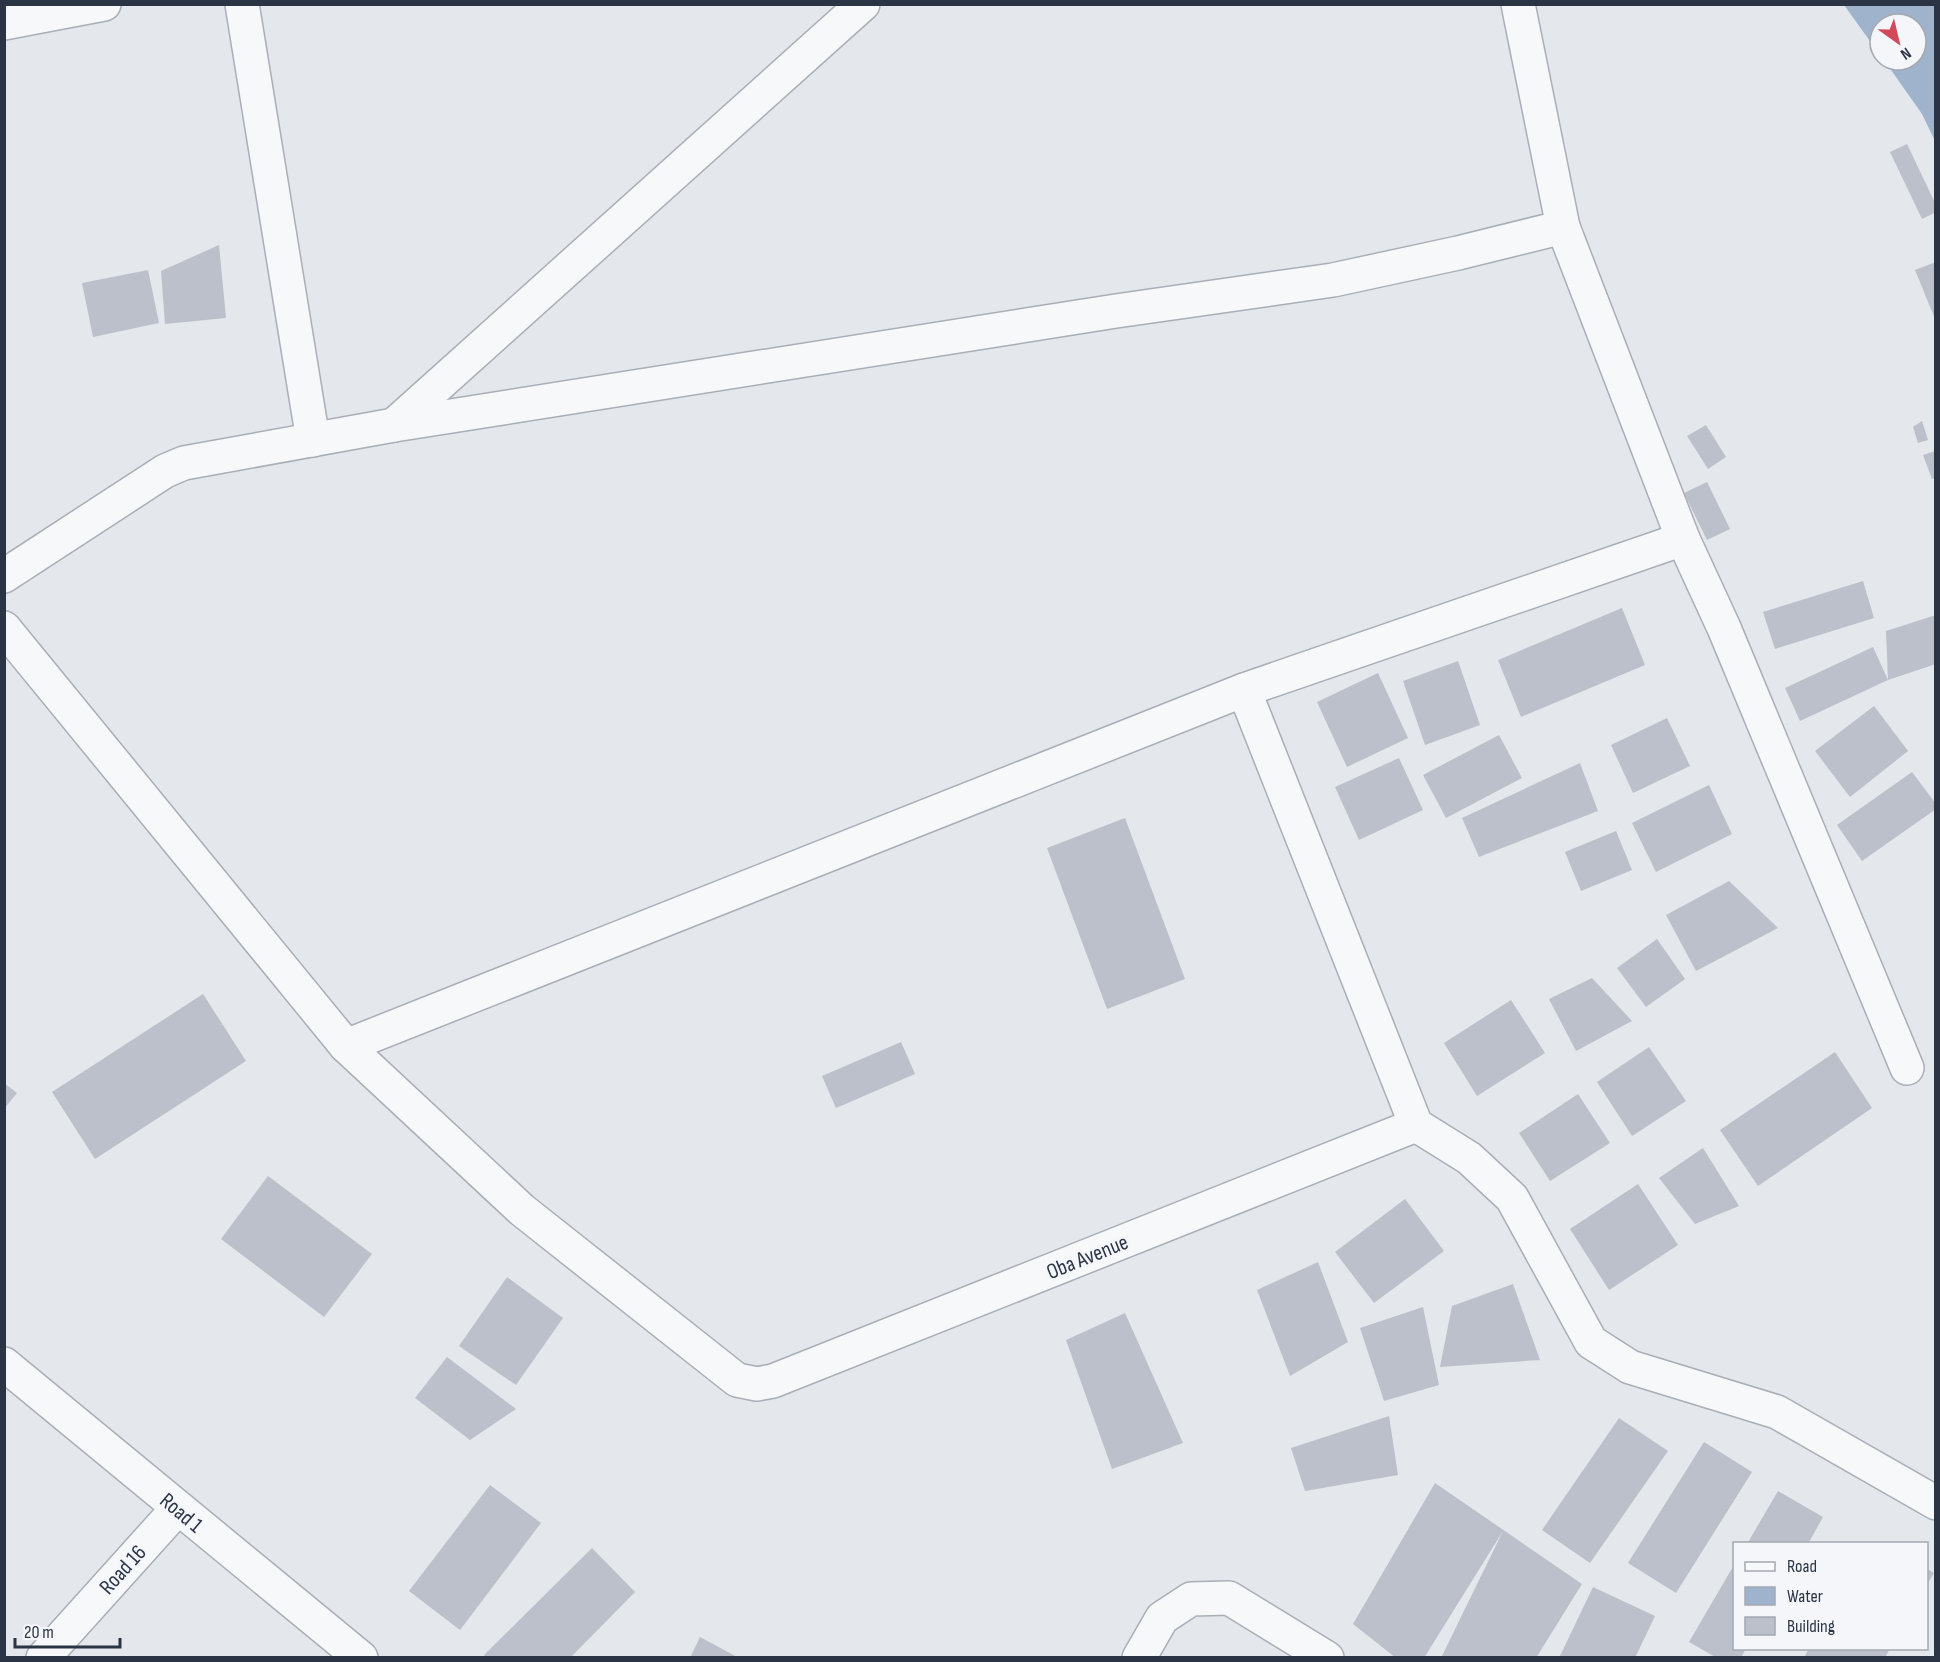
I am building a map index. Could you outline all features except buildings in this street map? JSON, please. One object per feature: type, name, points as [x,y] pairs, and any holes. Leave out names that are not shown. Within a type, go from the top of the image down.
[{"type":"street","points":[[4,23],[104,4]]},
{"type":"street","points":[[242,4],[313,440]]},
{"type":"street","points":[[394,426],[863,4]]},
{"type":"street","points":[[1518,4],[1563,227],[1683,539],[1724,628],[1906,1068]]},
{"type":"street","points":[[4,576],[165,471],[184,463],[394,426],[1104,313],[1333,280],[1563,227]]},
{"type":"street","points":[[4,628],[346,1046],[1244,690],[1683,539]]},
{"type":"street","points":[[1244,690],[1416,1125],[1469,1158],[1512,1198],[1592,1342],[1630,1367],[1777,1412],[1935,1503]]},
{"type":"street","name":"Oba Avenue","points":[[346,1046],[522,1210],[737,1380],[757,1384],[773,1381],[1416,1125]]},
{"type":"street","name":"Road 1","points":[[4,1364],[361,1658]]},
{"type":"street","name":"Road 16","points":[[43,1658],[178,1508]]},
{"type":"street","points":[[1139,1658],[1162,1618],[1191,1599],[1229,1598],[1327,1658]]},
{"type":"water","points":[[1844,5],[1935,5],[1935,141],[1922,114],[1892,72],[1928,72],[1928,12],[1868,12],[1868,38]]}]
